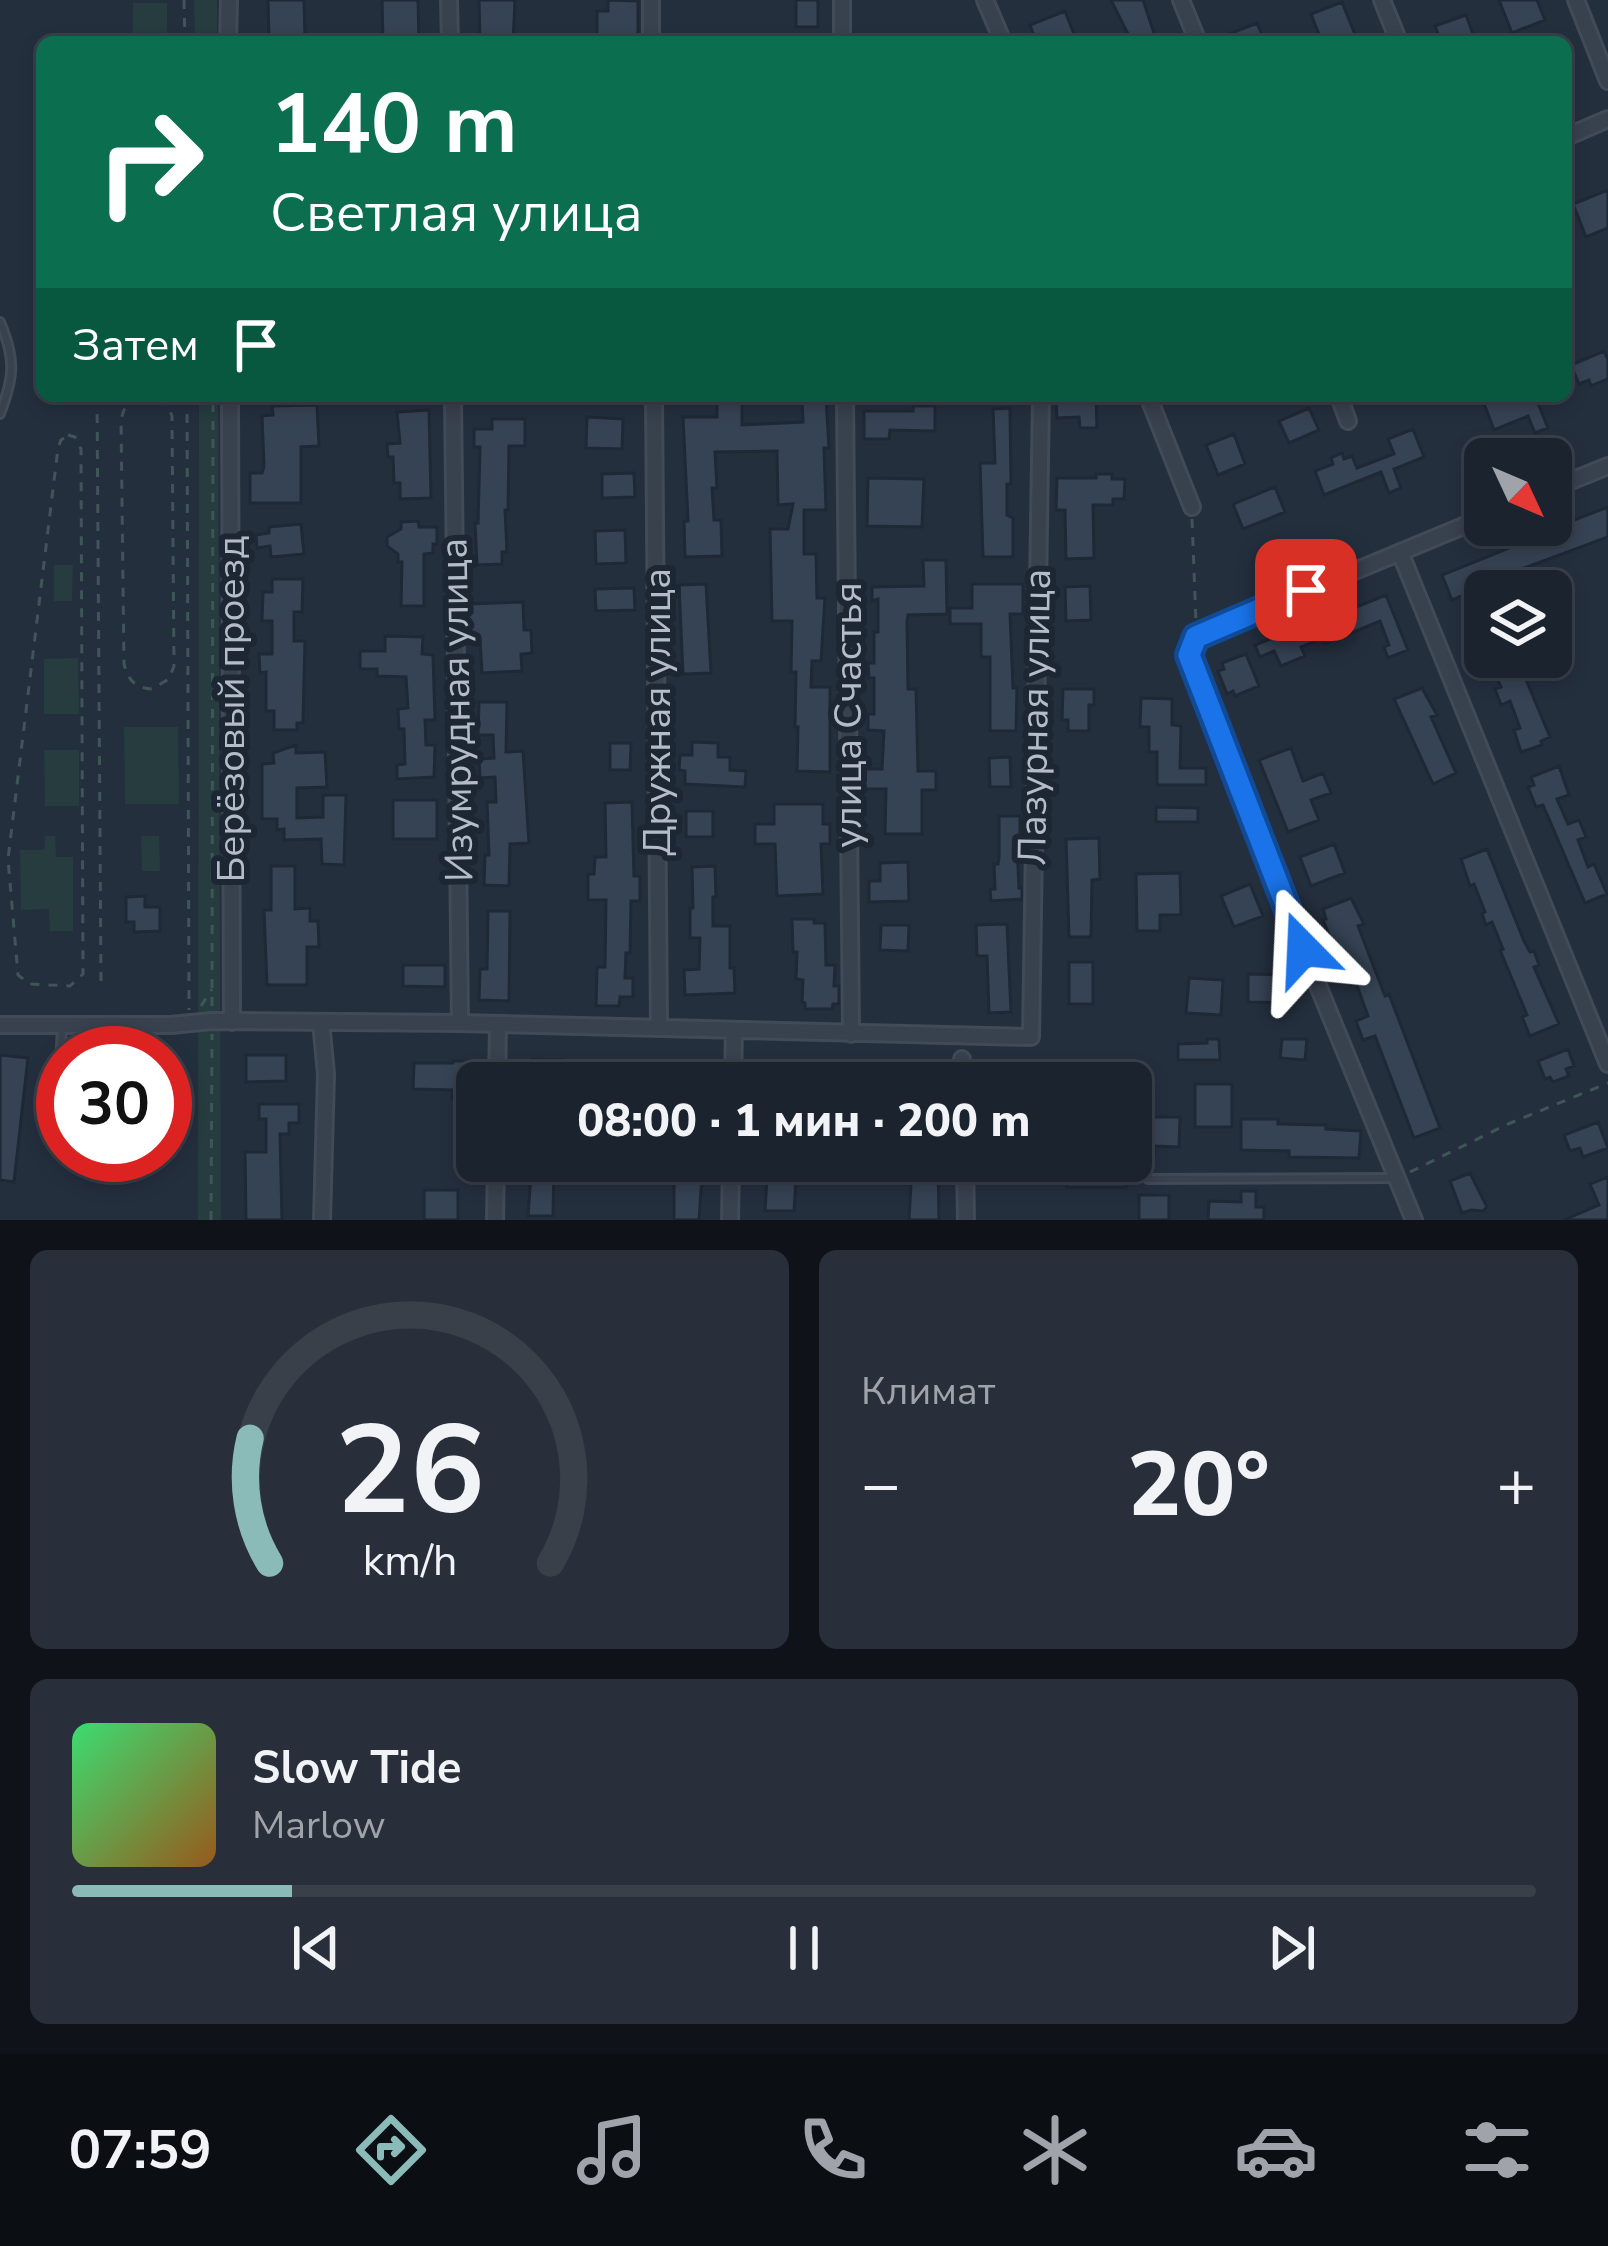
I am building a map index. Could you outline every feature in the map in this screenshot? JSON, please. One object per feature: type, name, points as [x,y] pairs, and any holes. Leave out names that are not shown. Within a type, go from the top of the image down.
[{"type":"street","points":[[228,36],[229,0]]},
{"type":"street","points":[[449,0],[449,36]]},
{"type":"street","points":[[651,0],[651,36]]},
{"type":"street","points":[[842,0],[842,36]]},
{"type":"street","points":[[986,0],[1001,36]]},
{"type":"street","points":[[1180,0],[1195,36]]},
{"type":"street","points":[[1382,0],[1397,36]]},
{"type":"street","points":[[1576,0],[1608,81]]},
{"type":"street","points":[[1572,134],[1608,119]]},
{"type":"street","name":"Берёзовый проезд","points":[[230,402],[232,1022]]},
{"type":"street","name":"Изумрудная улица","points":[[453,402],[460,1023]]},
{"type":"street","name":"Дружная улица","points":[[654,402],[659,1028]]},
{"type":"street","name":"улица Счастья","points":[[845,402],[850,1034]]},
{"type":"street","name":"Лазурная улица","points":[[850,1034],[1031,1037],[1041,402]]},
{"type":"street","points":[[1150,402],[1192,507]]},
{"type":"street","points":[[1341,402],[1348,422]]},
{"type":"street","points":[[1572,481],[1608,466]]},
{"type":"street","points":[[1414,1220],[1189,655],[1196,637],[1464,526]]},
{"type":"street","points":[[1400,552],[1608,1064]]},
{"type":"street","points":[[321,1022],[326,1074],[322,1220]]},
{"type":"street","points":[[0,1024],[460,1023],[850,1034]]},
{"type":"street","points":[[497,1062],[498,1026]]},
{"type":"street","points":[[733,1062],[734,1030]]},
{"type":"street","points":[[495,1220],[496,1182]]},
{"type":"street","points":[[730,1220],[731,1182]]},
{"type":"street","points":[[965,1182],[966,1220]]},
{"type":"lane","points":[[0,322],[10,346],[13,378],[0,414]]},
{"type":"lane","points":[[1152,1179],[1397,1178]]},
{"type":"path","points":[[184,0],[185,36]]},
{"type":"path","points":[[97,402],[101,985]]},
{"type":"path","points":[[133,402],[121,419],[124,664],[127,676],[142,689],[170,679],[174,666],[172,416],[163,402]]},
{"type":"path","points":[[187,402],[189,1024]]},
{"type":"path","points":[[211,1220],[213,402]]},
{"type":"path","points":[[68,435],[75,436],[81,449],[83,974],[70,986],[30,984],[19,975],[8,859],[58,448],[68,435]]},
{"type":"path","points":[[1192,507],[1196,637]]},
{"type":"path","points":[[189,1024],[213,988]]},
{"type":"path","points":[[1397,1178],[1508,1124],[1608,1083]]},
{"type":"green space","points":[[194,0],[217,0],[217,36],[195,36]]},
{"type":"green space","points":[[133,3],[167,3],[167,36],[133,36]]},
{"type":"green space","points":[[199,402],[218,402],[221,1220],[198,1220]]},
{"type":"green space","points":[[54,565],[73,565],[72,601],[54,601]]},
{"type":"green space","points":[[78,658],[79,714],[44,714],[44,659]]},
{"type":"green space","points":[[124,727],[178,727],[179,804],[125,804]]},
{"type":"green space","points":[[44,750],[79,750],[79,806],[45,806]]},
{"type":"green space","points":[[45,836],[55,836],[56,857],[73,857],[73,931],[50,931],[49,909],[21,910],[20,850],[44,850]]},
{"type":"green space","points":[[141,836],[159,836],[160,871],[142,871]]},
{"type":"building","points":[[268,0],[304,0],[305,36],[269,36]]},
{"type":"building","points":[[382,0],[418,0],[419,36],[383,36]]},
{"type":"building","points":[[479,0],[515,0],[513,36],[480,36]]},
{"type":"building","points":[[608,0],[638,1],[638,35],[597,35],[597,11],[608,11]]},
{"type":"building","points":[[796,0],[818,0],[818,27],[796,27]]},
{"type":"building","points":[[1111,0],[1143,0],[1155,36],[1129,36]]},
{"type":"building","points":[[1499,0],[1537,0],[1545,20],[1512,33]]},
{"type":"building","points":[[1342,2],[1356,36],[1320,36],[1311,14]]},
{"type":"building","points":[[1065,11],[1075,36],[1034,36],[1030,25]]},
{"type":"building","points":[[1466,15],[1474,36],[1439,36],[1435,26]]},
{"type":"building","points":[[1257,23],[1262,36],[1224,36]]},
{"type":"building","points":[[1608,190],[1608,228],[1586,237],[1573,204]]},
{"type":"building","points":[[1604,351],[1608,379],[1591,386],[1589,380],[1579,384],[1572,365]]},
{"type":"building","points":[[802,402],[826,402],[826,510],[804,510],[804,554],[816,554],[817,598],[825,598],[821,661],[812,661],[811,687],[830,687],[830,772],[797,771],[792,621],[772,621],[770,529],[788,529],[793,504],[778,505],[777,451],[715,452],[714,520],[721,520],[722,556],[685,557],[683,417],[717,417],[717,403],[742,403],[742,425],[803,422]]},
{"type":"building","points":[[1056,402],[1096,402],[1097,428],[1080,428],[1079,417],[1057,418]]},
{"type":"building","points":[[1483,402],[1537,402],[1548,428],[1535,433],[1528,416],[1494,430]]},
{"type":"building","points":[[317,405],[319,446],[301,447],[301,503],[250,503],[250,473],[262,473],[264,466],[262,416],[273,415],[272,406]]},
{"type":"building","points":[[913,406],[935,406],[935,431],[890,430],[889,439],[864,439],[864,411],[913,411]]},
{"type":"building","points":[[1010,408],[1007,515],[1013,518],[1013,557],[983,557],[980,463],[995,463],[993,409]]},
{"type":"building","points":[[1309,408],[1319,430],[1289,443],[1279,421]]},
{"type":"building","points":[[429,410],[431,498],[400,499],[400,483],[394,483],[393,457],[388,457],[387,444],[400,443],[397,412]]},
{"type":"building","points":[[587,417],[623,419],[622,449],[586,448]]},
{"type":"building","points":[[492,419],[525,419],[525,446],[509,446],[507,552],[502,552],[502,564],[477,565],[480,447],[474,447],[474,429],[492,429]]},
{"type":"building","points":[[1413,429],[1424,457],[1394,469],[1401,488],[1389,493],[1381,472],[1324,495],[1315,471],[1333,464],[1331,458],[1342,453],[1344,459],[1352,456],[1357,468],[1394,454],[1388,439]]},
{"type":"building","points":[[1234,434],[1245,464],[1218,475],[1206,445]]},
{"type":"building","points":[[634,473],[635,497],[602,498],[602,474]]},
{"type":"building","points":[[1096,474],[1125,479],[1124,499],[1113,499],[1113,505],[1093,505],[1094,558],[1066,559],[1065,510],[1056,510],[1057,478],[1096,478]]},
{"type":"building","points":[[868,478],[924,479],[922,527],[867,526]]},
{"type":"building","points":[[1275,487],[1285,512],[1243,529],[1233,504]]},
{"type":"building","points":[[1608,507],[1608,537],[1520,570],[1464,570],[1464,595],[1452,600],[1442,575],[1514,546],[1572,546],[1572,521]]},
{"type":"building","points":[[418,521],[419,527],[437,527],[437,544],[433,544],[433,553],[424,554],[424,606],[401,606],[402,562],[387,546],[387,537],[401,529],[401,522]]},
{"type":"building","points":[[301,524],[304,554],[271,557],[270,546],[257,548],[256,535],[269,533],[269,527]]},
{"type":"building","points":[[625,530],[626,563],[596,564],[595,531]]},
{"type":"building","points":[[923,560],[946,560],[947,614],[908,615],[907,621],[908,689],[916,689],[918,771],[936,771],[936,790],[922,790],[922,834],[885,834],[886,789],[862,789],[862,769],[882,769],[884,731],[868,730],[868,714],[874,714],[874,678],[869,678],[868,663],[874,663],[874,632],[878,632],[878,599],[872,601],[872,587],[924,586]]},
{"type":"building","points":[[272,579],[303,579],[302,612],[294,612],[294,641],[305,641],[303,723],[297,723],[297,730],[274,730],[274,711],[266,711],[266,672],[260,673],[259,654],[272,654],[272,621],[262,621],[263,592],[272,592]]},
{"type":"building","points":[[706,584],[711,673],[683,674],[679,585]]},
{"type":"building","points":[[972,584],[1023,584],[1023,614],[1010,614],[1016,731],[990,731],[990,657],[981,657],[981,624],[950,624],[950,608],[972,608]]},
{"type":"building","points":[[1090,586],[1091,620],[1066,621],[1065,587]]},
{"type":"building","points":[[634,588],[635,610],[596,611],[595,589]]},
{"type":"building","points":[[1386,595],[1408,650],[1388,658],[1384,647],[1389,645],[1380,621],[1325,644],[1323,638],[1301,647],[1305,656],[1281,666],[1274,651],[1260,657],[1255,645],[1298,628],[1295,619],[1307,615],[1310,622]]},
{"type":"building","points":[[523,602],[524,630],[531,630],[532,653],[521,654],[522,671],[482,673],[480,640],[467,634],[467,604]]},
{"type":"building","points":[[385,636],[423,637],[422,654],[433,655],[435,720],[425,720],[426,745],[435,745],[434,777],[397,779],[397,765],[405,764],[398,709],[408,708],[406,677],[377,676],[377,669],[360,669],[360,651],[385,651]]},
{"type":"building","points":[[1246,654],[1259,686],[1235,696],[1233,691],[1227,694],[1218,671],[1224,669],[1222,663]]},
{"type":"building","points":[[1497,678],[1525,678],[1550,737],[1542,745],[1521,752],[1514,730],[1520,728],[1510,701],[1501,705],[1495,689],[1501,687]]},
{"type":"building","points":[[1422,688],[1437,715],[1431,717],[1456,773],[1433,784],[1394,699]]},
{"type":"building","points":[[1063,689],[1094,689],[1089,731],[1068,731],[1068,720],[1062,720]]},
{"type":"building","points":[[1141,698],[1172,699],[1172,725],[1181,726],[1180,768],[1206,768],[1206,785],[1157,785],[1157,752],[1149,752],[1149,727],[1140,727]]},
{"type":"building","points":[[479,702],[507,702],[506,752],[523,751],[529,843],[510,844],[509,886],[484,885],[485,855],[489,855],[487,802],[496,802],[495,777],[480,778],[479,759],[494,758],[493,735],[478,735]]},
{"type":"building","points":[[692,742],[718,743],[718,757],[730,757],[730,770],[746,771],[745,787],[685,784],[680,755],[692,755]]},
{"type":"building","points":[[610,743],[631,743],[630,770],[610,770]]},
{"type":"building","points":[[296,745],[296,753],[325,752],[327,787],[297,788],[297,818],[323,817],[323,795],[346,795],[344,865],[322,864],[321,839],[284,840],[277,819],[262,819],[262,764],[274,763],[273,753]]},
{"type":"building","points":[[1291,748],[1303,781],[1323,773],[1331,793],[1311,800],[1319,820],[1288,832],[1259,760]]},
{"type":"building","points":[[1010,757],[1011,787],[990,787],[989,758]]},
{"type":"building","points":[[1559,766],[1569,795],[1557,799],[1568,824],[1579,820],[1586,837],[1578,840],[1588,867],[1594,864],[1607,894],[1585,903],[1543,805],[1536,807],[1528,787],[1534,785],[1531,777]]},
{"type":"building","points":[[393,800],[437,800],[437,839],[393,839]]},
{"type":"building","points":[[632,802],[634,876],[640,876],[640,901],[631,901],[625,978],[633,978],[633,997],[620,997],[619,1006],[596,1006],[597,967],[605,967],[606,900],[588,900],[588,874],[594,874],[595,857],[606,857],[605,803]]},
{"type":"building","points":[[774,804],[823,804],[830,844],[821,844],[823,894],[777,896],[775,844],[755,844],[755,824],[774,824]]},
{"type":"building","points":[[1156,807],[1198,808],[1198,822],[1156,822]]},
{"type":"building","points":[[686,811],[713,811],[713,837],[686,837]]},
{"type":"building","points":[[999,816],[1020,816],[1017,844],[1022,899],[991,901],[994,864],[999,858]]},
{"type":"building","points":[[1099,838],[1100,879],[1092,880],[1091,937],[1069,937],[1066,839]]},
{"type":"building","points":[[1334,844],[1345,873],[1311,886],[1300,857]]},
{"type":"building","points":[[1487,849],[1524,941],[1534,951],[1539,965],[1534,967],[1559,1024],[1530,1036],[1503,949],[1492,922],[1486,925],[1485,912],[1461,859]]},
{"type":"building","points":[[908,862],[909,901],[869,902],[869,881],[880,881],[880,863]]},
{"type":"building","points":[[271,866],[295,866],[295,909],[310,908],[310,921],[318,921],[319,947],[307,947],[307,985],[267,985],[264,910],[271,910]]},
{"type":"building","points":[[715,866],[713,926],[730,926],[735,993],[685,995],[684,970],[699,969],[700,938],[690,938],[692,867]]},
{"type":"building","points":[[1180,873],[1181,915],[1160,915],[1160,931],[1137,931],[1136,874]]},
{"type":"building","points":[[1250,884],[1263,916],[1234,927],[1221,896]]},
{"type":"building","points":[[145,896],[145,907],[160,907],[160,931],[134,932],[134,922],[126,922],[126,897]]},
{"type":"building","points":[[1351,898],[1364,924],[1358,926],[1385,996],[1389,994],[1440,1128],[1414,1138],[1375,1036],[1363,1040],[1356,1021],[1368,1016],[1323,920],[1323,909]]},
{"type":"building","points":[[488,911],[510,911],[509,1001],[479,1000],[480,969],[487,969]]},
{"type":"building","points":[[792,919],[825,923],[826,965],[835,965],[834,986],[839,986],[839,1004],[832,1009],[805,1009],[803,980],[796,979]]},
{"type":"building","points":[[1007,924],[1011,1012],[989,1013],[987,956],[977,956],[976,925]]},
{"type":"building","points":[[881,925],[909,925],[908,951],[880,950]]},
{"type":"building","points":[[1069,962],[1093,962],[1093,1004],[1069,1004]]},
{"type":"building","points":[[403,965],[445,965],[445,987],[403,986]]},
{"type":"building","points":[[1248,974],[1290,975],[1289,1003],[1248,1002]]},
{"type":"building","points":[[1189,978],[1223,980],[1221,1015],[1186,1013]]},
{"type":"building","points":[[1207,1039],[1219,1039],[1220,1060],[1178,1060],[1178,1044],[1207,1043]]},
{"type":"building","points":[[1282,1039],[1307,1039],[1305,1060],[1280,1058]]},
{"type":"building","points":[[1568,1049],[1574,1066],[1566,1069],[1569,1076],[1553,1082],[1550,1077],[1545,1079],[1538,1061]]},
{"type":"building","points":[[0,1055],[28,1058],[14,1182],[0,1180]]},
{"type":"building","points":[[246,1055],[286,1055],[286,1081],[246,1082]]},
{"type":"building","points":[[453,1061],[479,1061],[456,1062],[456,1099],[452,1099],[453,1090],[413,1089],[414,1063]]},
{"type":"building","points":[[1195,1084],[1232,1084],[1232,1127],[1195,1127]]},
{"type":"building","points":[[259,1104],[299,1104],[299,1123],[289,1123],[289,1134],[280,1134],[282,1220],[246,1220],[245,1152],[266,1152],[266,1119],[259,1119]]},
{"type":"building","points":[[1152,1117],[1180,1117],[1179,1147],[1155,1146],[1154,1157]]},
{"type":"building","points":[[1241,1119],[1278,1119],[1278,1124],[1361,1131],[1359,1158],[1289,1157],[1289,1151],[1241,1150]]},
{"type":"building","points":[[1598,1122],[1608,1148],[1583,1157],[1580,1148],[1570,1151],[1564,1135]]},
{"type":"building","points":[[1470,1173],[1487,1207],[1462,1213],[1450,1181]]},
{"type":"building","points":[[1608,1177],[1608,1220],[1564,1220],[1599,1205],[1590,1184]]},
{"type":"building","points":[[530,1182],[554,1182],[553,1216],[528,1216]]},
{"type":"building","points":[[674,1182],[702,1182],[699,1220],[674,1220]]},
{"type":"building","points":[[767,1182],[796,1182],[794,1211],[765,1211]]},
{"type":"building","points":[[938,1182],[939,1220],[909,1220],[911,1184],[901,1183]]},
{"type":"building","points":[[1067,1182],[1126,1182],[1126,1187],[1067,1187]]},
{"type":"building","points":[[424,1190],[458,1190],[458,1220],[424,1220]]},
{"type":"building","points":[[1241,1191],[1256,1191],[1256,1207],[1264,1207],[1264,1220],[1208,1220],[1209,1201],[1241,1202]]},
{"type":"building","points":[[1139,1195],[1169,1195],[1169,1220],[1139,1220]]},
{"type":"route","points":[[1303,949],[1189,655],[1196,637],[1306,590]]}]
